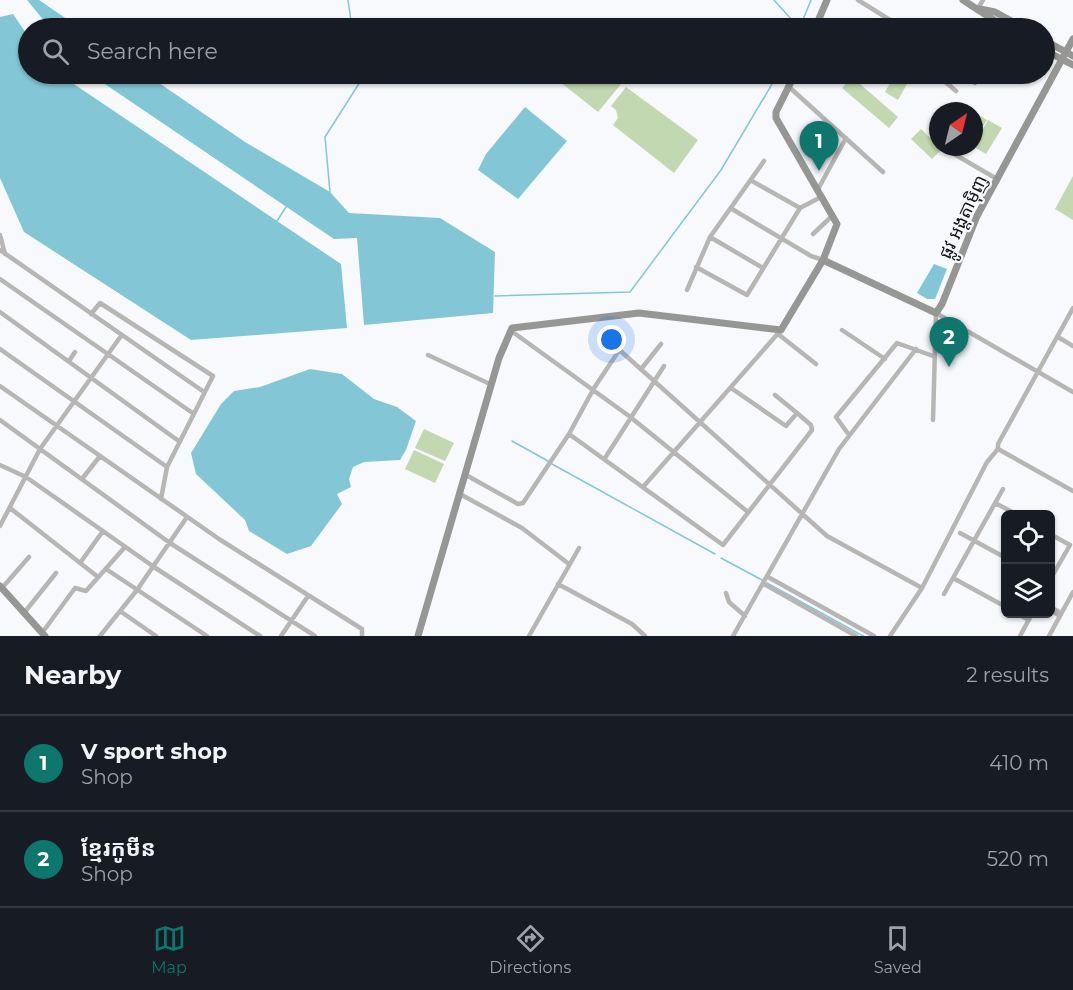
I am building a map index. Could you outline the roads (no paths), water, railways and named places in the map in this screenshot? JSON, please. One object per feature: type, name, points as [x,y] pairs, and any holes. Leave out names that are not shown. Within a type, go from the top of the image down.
[{"type":"street","points":[[819,18],[827,0]]},
{"type":"street","points":[[858,0],[887,18]]},
{"type":"street","points":[[963,0],[992,18]]},
{"type":"street","points":[[978,8],[983,0]]},
{"type":"street","points":[[978,8],[995,12],[1006,18]]},
{"type":"street","name":"ផ្លូវ អង្តតាម៉ិញ","points":[[1055,72],[1062,59],[1070,54],[1073,39]]},
{"type":"street","points":[[1055,46],[1070,54]]},
{"type":"street","points":[[1055,56],[1073,65]]},
{"type":"street","points":[[948,84],[956,91]]},
{"type":"street","name":"ផ្លូវ អង្តតាម៉ិញ","points":[[936,313],[942,304],[977,216],[1048,84]]},
{"type":"street","points":[[643,487],[673,450],[780,332],[823,260],[837,224],[776,118],[776,112],[788,86],[832,129],[846,138],[883,172]]},
{"type":"street","points":[[696,267],[745,295],[800,208],[819,194],[846,138]]},
{"type":"street","points":[[957,156],[997,179]]},
{"type":"street","points":[[687,290],[710,237],[752,181],[764,161]]},
{"type":"street","points":[[752,181],[800,208]]},
{"type":"street","points":[[732,209],[823,260],[936,313],[1073,392]]},
{"type":"street","points":[[813,234],[832,216]]},
{"type":"street","points":[[0,235],[3,252],[204,392]]},
{"type":"street","points":[[710,237],[763,268]]},
{"type":"street","points":[[0,279],[194,414]]},
{"type":"street","points":[[91,314],[100,303],[212,374],[213,378],[167,466],[161,499]]},
{"type":"street","points":[[890,636],[922,588],[987,462],[998,449],[998,444],[1073,308]]},
{"type":"street","points":[[0,312],[180,442]]},
{"type":"street","points":[[933,420],[936,313]]},
{"type":"street","points":[[418,636],[510,330],[515,327],[639,314],[780,332],[816,364]]},
{"type":"street","points":[[510,330],[594,388],[748,512]]},
{"type":"street","points":[[842,330],[885,359]]},
{"type":"street","points":[[0,526],[40,449],[121,336]]},
{"type":"street","points":[[605,337],[701,420],[768,485],[827,536],[922,588]]},
{"type":"street","points":[[1058,337],[1073,346]]},
{"type":"street","points":[[849,435],[836,417],[897,343],[933,356]]},
{"type":"street","points":[[642,368],[661,344]]},
{"type":"street","points":[[0,349],[167,466]]},
{"type":"street","points":[[465,475],[520,505],[549,466],[594,388],[620,349]]},
{"type":"street","points":[[733,636],[849,435],[916,349]]},
{"type":"street","points":[[69,361],[75,352]]},
{"type":"street","points":[[428,355],[492,385]]},
{"type":"street","points":[[605,458],[629,416],[664,366]]},
{"type":"street","points":[[0,387],[161,499],[362,629],[362,636]]},
{"type":"street","points":[[731,388],[785,426],[797,413]]},
{"type":"street","points":[[569,434],[722,545],[813,428],[775,395]]},
{"type":"street","points":[[0,420],[170,543],[315,636]]},
{"type":"street","points":[[998,449],[1073,491]]},
{"type":"street","points":[[82,479],[100,456]]},
{"type":"street","points":[[0,465],[26,477],[153,567],[260,636]]},
{"type":"street","points":[[944,594],[1003,489]]},
{"type":"street","points":[[460,494],[522,528],[569,564]]},
{"type":"street","points":[[995,503],[1008,510]]},
{"type":"street","points":[[10,508],[98,577]]},
{"type":"street","points":[[100,636],[137,590],[188,517]]},
{"type":"street","points":[[80,563],[103,531]]},
{"type":"street","points":[[960,533],[1001,556]]},
{"type":"street","points":[[1055,537],[1070,545],[1055,571]]},
{"type":"street","points":[[29,557],[1,587],[44,635],[75,588],[86,591],[125,547]]},
{"type":"street","points":[[529,636],[579,548]]},
{"type":"street","points":[[106,569],[207,636]]},
{"type":"street","points":[[24,613],[56,573]]},
{"type":"street","points":[[953,578],[1001,605]]},
{"type":"street","points":[[766,580],[856,636]]},
{"type":"street","points":[[766,580],[874,636]]},
{"type":"street","points":[[558,584],[632,624],[645,636]]},
{"type":"street","points":[[1049,636],[1073,592]]},
{"type":"street","points":[[726,593],[729,602],[745,616]]},
{"type":"street","points":[[281,636],[308,596]]},
{"type":"street","points":[[120,611],[156,636]]},
{"type":"street","points":[[1055,611],[1061,614]]},
{"type":"street","points":[[1020,636],[1029,620],[1025,618]]},
{"type":"water","points":[[27,0],[39,0],[65,18],[42,18]]},
{"type":"water","points":[[13,14],[18,21],[18,84],[74,84],[341,264],[347,328],[191,340],[24,232],[0,178],[0,17]]},
{"type":"water","points":[[105,84],[161,84],[245,142],[330,192],[349,213],[440,218],[495,252],[493,313],[364,325],[357,238],[334,239]]},
{"type":"water","points":[[525,107],[567,141],[518,199],[478,170],[486,154]]},
{"type":"water","points":[[934,264],[947,269],[935,299],[927,299],[917,293]]},
{"type":"water","points":[[310,369],[342,374],[374,399],[397,407],[416,421],[400,460],[364,462],[353,467],[349,479],[351,487],[337,494],[342,504],[311,546],[287,554],[249,531],[245,520],[196,474],[191,453],[221,404],[234,391],[260,387]]},
{"type":"waterway","points":[[348,0],[351,18]]},
{"type":"waterway","points":[[774,0],[790,18]]},
{"type":"waterway","points":[[804,18],[811,0]]},
{"type":"waterway","points":[[330,192],[325,137],[359,84]]},
{"type":"waterway","points":[[495,296],[630,292],[721,170],[772,84]]},
{"type":"waterway","points":[[277,221],[286,207]]},
{"type":"waterway","points":[[512,441],[548,461]]},
{"type":"waterway","points":[[552,464],[715,554]]},
{"type":"waterway","points":[[721,558],[762,580]]},
{"type":"waterway","points":[[767,583],[863,636]]},
{"type":"place","name":"V sport shop","points":[[819,171]]},
{"type":"place","name":"ខ្មែរកូមីន","points":[[949,367]]}]
